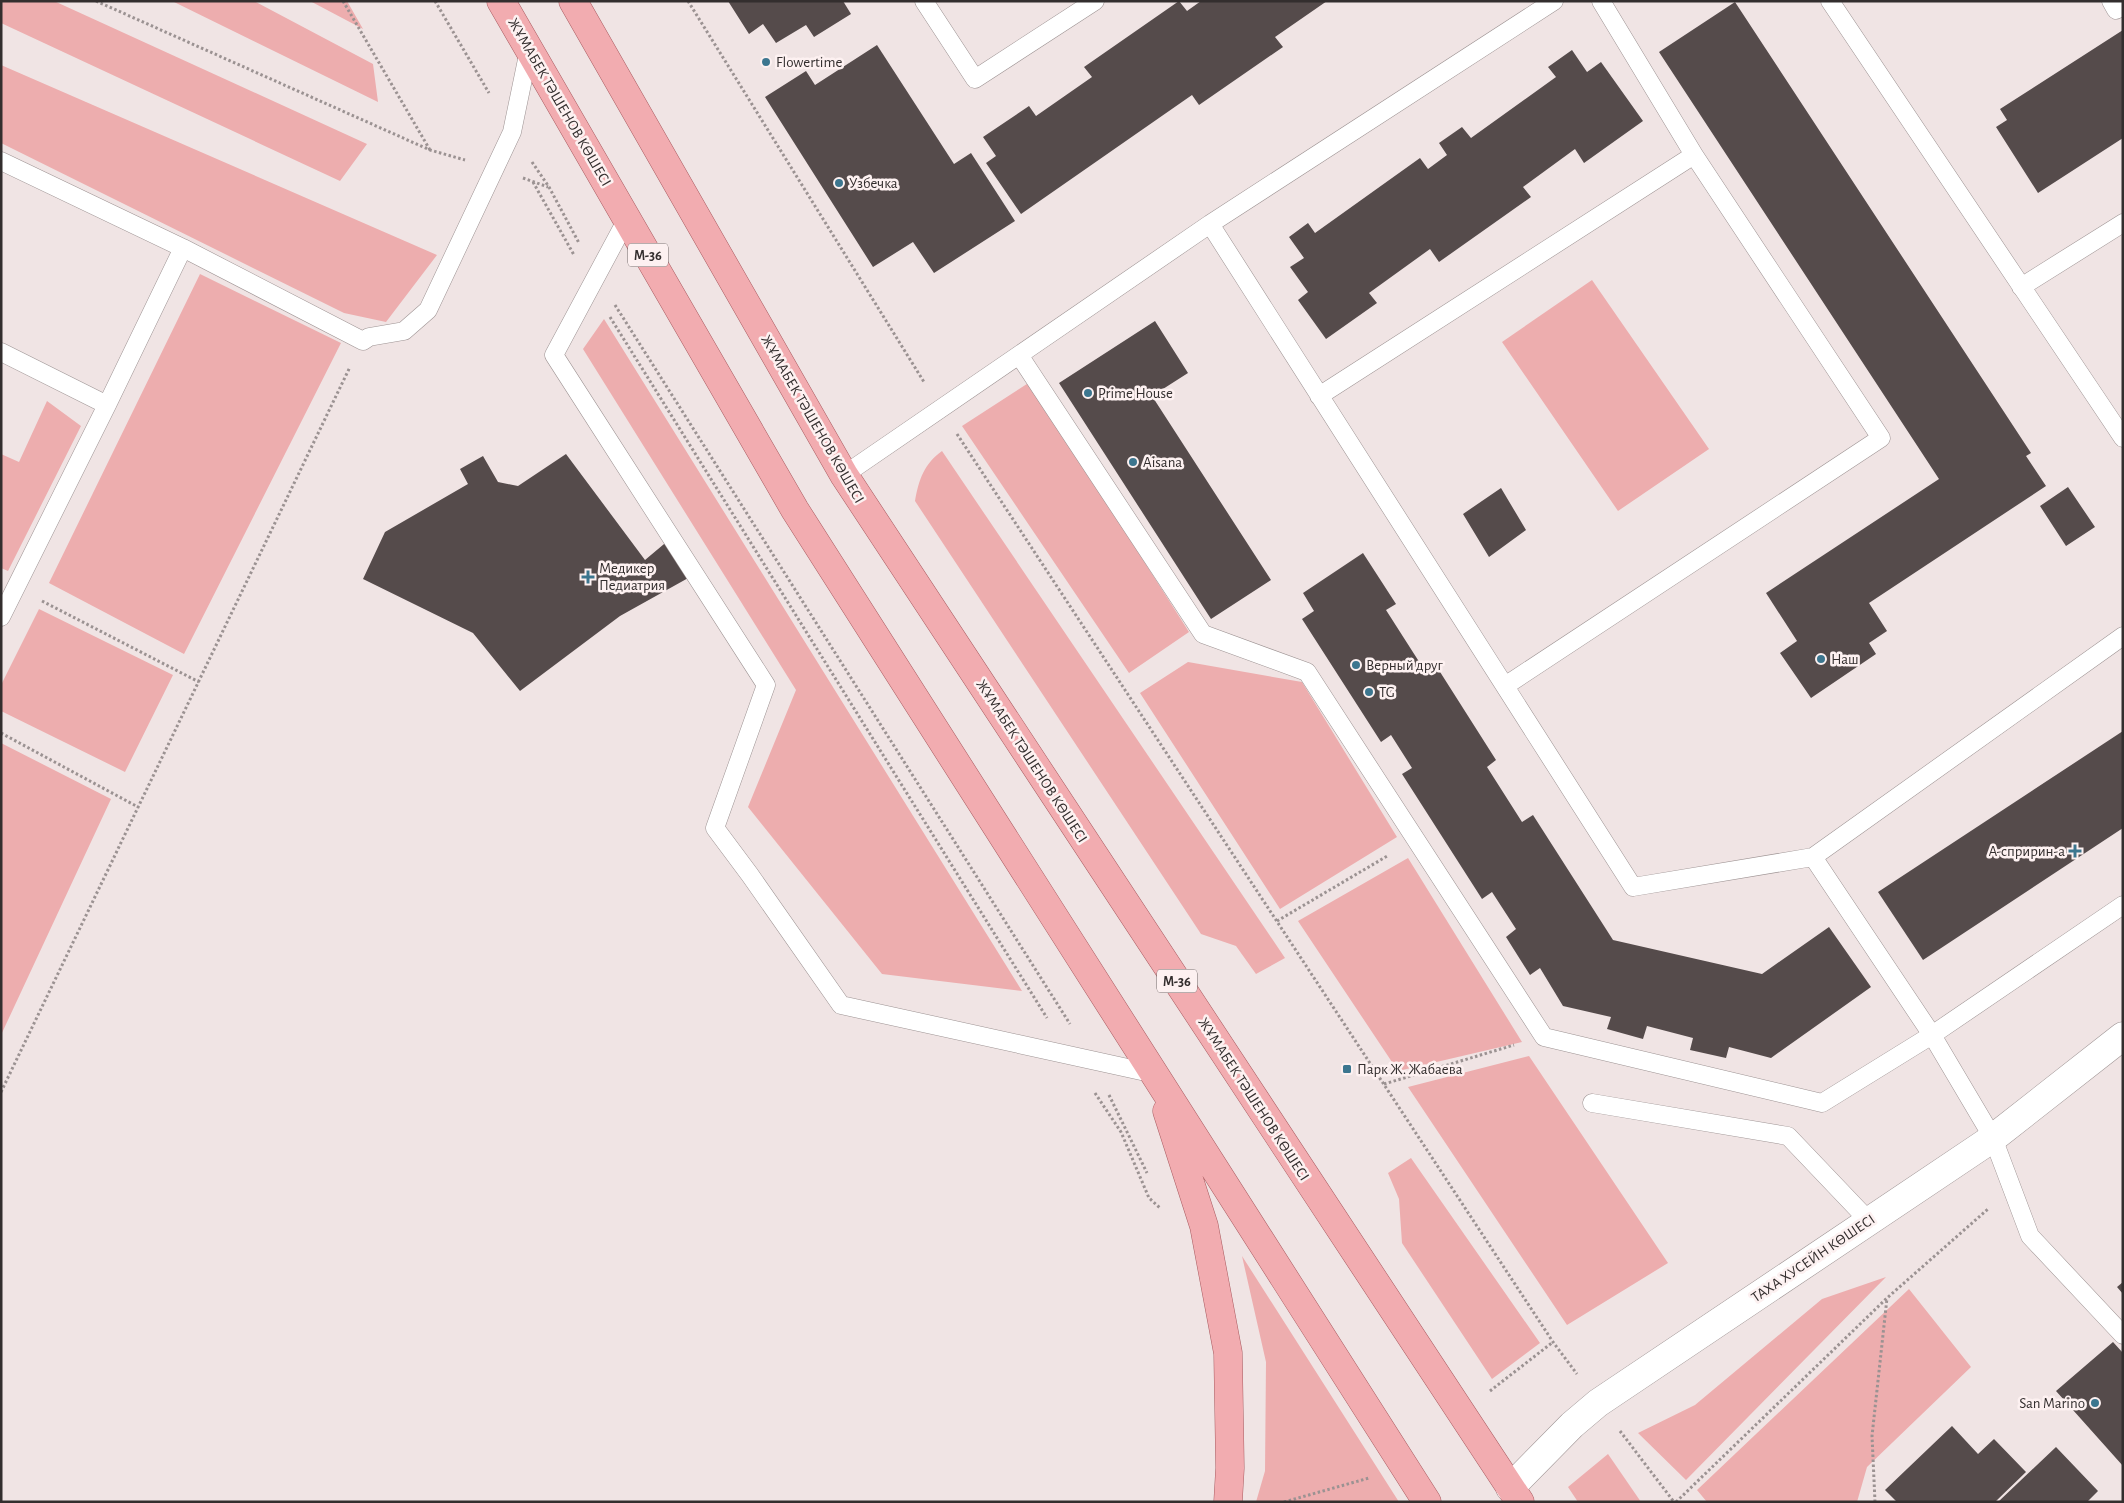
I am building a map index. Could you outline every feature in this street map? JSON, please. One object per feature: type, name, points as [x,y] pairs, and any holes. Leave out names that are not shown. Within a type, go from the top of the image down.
[{"type":"main road","name":"ЖҰМАБЕК ТӘШЕНОВ КӨШЕСІ","points":[[501,1],[794,510],[1427,1502]]},
{"type":"main road","name":"ЖҰМАБЕК ТӘШЕНОВ КӨШЕСІ","points":[[573,1],[844,475],[1515,1495]]},
{"type":"main road","points":[[1155,1074],[1204,1226],[1228,1353],[1230,1468],[1228,1502]]},
{"type":"street","name":"ТАХА ХУСЕЙН КӨШЕСІ","points":[[1515,1495],[1572,1425],[1598,1403],[1868,1220],[1993,1138],[2123,1036]]},
{"type":"lane","points":[[924,1],[975,79],[1095,1]]},
{"type":"lane","points":[[844,475],[1210,224],[1554,1]]},
{"type":"lane","points":[[1505,686],[1881,438],[1694,155],[1601,1]]},
{"type":"lane","points":[[1830,1],[2123,438]]},
{"type":"lane","points":[[2111,1],[2116,10],[2123,6]]},
{"type":"lane","points":[[1,161],[183,248],[363,341],[369,337],[404,331],[428,310],[512,132],[529,50]]},
{"type":"lane","points":[[1319,396],[1694,155]]},
{"type":"lane","points":[[627,219],[554,356],[766,685],[715,828],[841,1005],[1155,1074]]},
{"type":"lane","points":[[2021,287],[2123,223]]},
{"type":"lane","points":[[1210,224],[1633,887],[1813,857],[2123,636]]},
{"type":"lane","points":[[1,617],[183,248]]},
{"type":"lane","points":[[1,352],[107,404]]},
{"type":"lane","points":[[1019,355],[1202,634],[1307,672],[1544,1037],[1822,1103],[1932,1035],[2123,905]]},
{"type":"lane","points":[[1813,857],[1932,1035],[1993,1138],[2030,1236],[2123,1335]]},
{"type":"lane","points":[[1592,1103],[1788,1136],[1868,1220]]},
{"type":"path","points":[[96,1],[430,150],[496,168],[548,187]]},
{"type":"path","points":[[343,1],[430,150]]},
{"type":"path","points":[[434,1],[512,132],[548,187],[594,281],[1093,1060],[1150,1180]]},
{"type":"path","points":[[688,1],[941,408],[1384,1084],[1554,1342],[1598,1403],[1675,1502],[1887,1298],[2013,1188]]},
{"type":"path","points":[[533,182],[1071,1056],[1120,1132],[1149,1198],[1167,1214],[1163,1205]]},
{"type":"path","points":[[1,1092],[363,341]]},
{"type":"path","points":[[16,588],[198,682]]},
{"type":"path","points":[[1,733],[138,807]]},
{"type":"path","points":[[1277,921],[1415,839]]},
{"type":"path","points":[[1384,1084],[1544,1037]]},
{"type":"path","points":[[1875,1502],[1872,1436],[1887,1298]]},
{"type":"path","points":[[1284,1502],[1369,1478]]},
{"type":"shaded area","points":[[1,1],[54,1],[367,144],[340,181],[1,23]]},
{"type":"shaded area","points":[[172,1],[254,1],[373,64],[378,102]]},
{"type":"shaded area","points":[[310,1],[347,1],[363,29]]},
{"type":"shaded area","points":[[1,65],[437,255],[386,322],[344,313],[1,143]]},
{"type":"shaded area","points":[[200,274],[341,343],[184,654],[49,583]]},
{"type":"shaded area","points":[[1592,280],[1709,449],[1618,511],[1502,342]]},
{"type":"shaded area","points":[[604,319],[1022,991],[882,974],[748,807],[796,690],[583,349]]},
{"type":"shaded area","points":[[1030,382],[1189,632],[1129,673],[962,426]]},
{"type":"shaded area","points":[[47,401],[81,426],[8,571],[1,568],[1,454],[19,462]]},
{"type":"shaded area","points":[[942,451],[1285,958],[1256,974],[1236,946],[1201,934],[915,501],[923,473],[931,461]]},
{"type":"shaded area","points":[[39,609],[173,675],[125,772],[1,711],[1,685]]},
{"type":"shaded area","points":[[1188,662],[1302,682],[1397,837],[1280,909],[1140,693]]},
{"type":"shaded area","points":[[1,743],[111,799],[1,1035]]},
{"type":"shaded area","points":[[1408,858],[1522,1042],[1398,1071],[1298,921]]},
{"type":"shaded area","points":[[1529,1056],[1668,1263],[1567,1325],[1408,1087]]},
{"type":"shaded area","points":[[1411,1158],[1540,1343],[1492,1379],[1402,1243],[1399,1199],[1388,1173]]},
{"type":"shaded area","points":[[1242,1256],[1399,1502],[1256,1502],[1265,1471],[1266,1362]]},
{"type":"shaded area","points":[[1886,1277],[1686,1480],[1638,1433],[1695,1405],[1822,1299]]},
{"type":"shaded area","points":[[1909,1289],[1971,1367],[1867,1467],[1857,1502],[1707,1502],[1697,1490]]},
{"type":"shaded area","points":[[1608,1454],[1641,1502],[1578,1502],[1568,1487]]},
{"type":"building","points":[[728,1],[843,1],[851,14],[814,37],[806,25],[776,43],[763,24],[749,34]]},
{"type":"building","points":[[1179,1],[1187,11],[1201,1],[1327,1],[1275,37],[1283,47],[1199,105],[1192,95],[1021,214],[986,163],[996,156],[983,137],[1029,106],[1036,116],[1092,77],[1084,67]]},
{"type":"building","points":[[1735,2],[2031,453],[2026,456],[2046,486],[1869,603],[1887,631],[1869,643],[1876,654],[1811,698],[1780,653],[1797,641],[1766,593],[1939,479],[1659,52]]},
{"type":"building","points":[[2123,30],[2123,138],[2038,193],[1996,127],[2007,120],[2000,109]]},
{"type":"building","points":[[877,45],[954,164],[971,153],[1015,221],[934,273],[913,242],[873,267],[765,97],[806,71],[815,85]]},
{"type":"building","points":[[1572,50],[1587,72],[1601,62],[1643,121],[1584,163],[1575,149],[1523,187],[1531,197],[1439,262],[1430,249],[1369,293],[1377,303],[1326,339],[1298,300],[1308,292],[1290,267],[1304,258],[1289,237],[1308,223],[1315,233],[1420,158],[1428,169],[1447,155],[1439,143],[1462,127],[1471,138],[1556,77],[1548,67]]},
{"type":"building","points":[[1155,321],[1188,373],[1152,396],[1271,580],[1211,619],[1059,383]]},
{"type":"building","points":[[566,454],[645,560],[670,539],[690,577],[620,616],[520,691],[473,633],[363,579],[385,532],[468,484],[460,469],[483,456],[498,482],[518,486]]},
{"type":"building","points":[[2068,487],[2095,527],[2066,546],[2040,506]]},
{"type":"building","points":[[1501,488],[1526,530],[1489,557],[1463,514]]},
{"type":"building","points":[[1363,553],[1396,604],[1386,610],[1425,671],[1435,664],[1496,760],[1487,767],[1522,822],[1533,815],[1613,940],[1762,974],[1829,927],[1871,987],[1771,1058],[1729,1047],[1726,1058],[1690,1050],[1693,1038],[1647,1026],[1643,1039],[1607,1029],[1611,1017],[1563,1006],[1540,968],[1530,975],[1506,937],[1516,929],[1492,892],[1482,899],[1402,774],[1412,768],[1391,735],[1381,742],[1302,619],[1314,611],[1303,593]]},
{"type":"building","points":[[2123,731],[2123,828],[1923,960],[1878,892]]},
{"type":"building","points":[[2123,1282],[2123,1294],[2117,1287]]},
{"type":"building","points":[[2113,1342],[2123,1353],[2123,1466],[2056,1391]]},
{"type":"building","points":[[1952,1426],[1978,1454],[1994,1439],[2026,1472],[1995,1502],[1897,1502],[1885,1490]]},
{"type":"building","points":[[2056,1447],[2098,1491],[2087,1502],[1998,1502]]},
{"type":"place","name":"Flowertime","points":[[766,62]]},
{"type":"place","name":"Узбечка","points":[[839,183]]},
{"type":"place","name":"Prime House","points":[[1088,393]]},
{"type":"place","name":"Aisana","points":[[1133,462]]},
{"type":"place","name":"Медикер Педиатрия","points":[[588,577]]},
{"type":"place","name":"Наш","points":[[1821,659]]},
{"type":"place","name":"Верный друг","points":[[1356,665]]},
{"type":"place","name":"TG","points":[[1369,692]]},
{"type":"place","name":"А-спририн-а","points":[[2075,851]]},
{"type":"place","name":"Парк Ж. Жабаева","points":[[1347,1069]]},
{"type":"place","name":"San Marino","points":[[2095,1403]]}]
